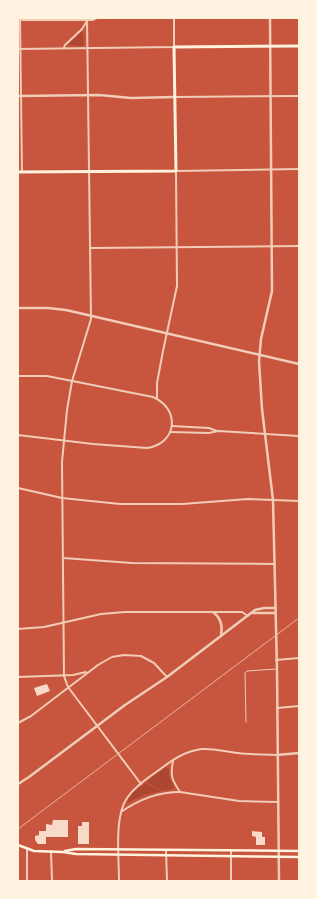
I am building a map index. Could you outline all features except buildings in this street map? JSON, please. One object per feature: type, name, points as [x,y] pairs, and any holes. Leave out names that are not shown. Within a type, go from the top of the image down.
[{"type":"main road","points":[[20,172],[176,170],[174,47],[299,46]]},
{"type":"main road","points":[[18,844],[27,849],[76,854],[299,857]]},
{"type":"main road","points":[[63,852],[76,849],[299,851]]},
{"type":"street","points":[[20,172],[19,19],[97,18]]},
{"type":"street","points":[[19,48],[174,47],[174,18]]},
{"type":"street","points":[[270,18],[272,291],[261,339],[260,391],[273,500],[279,881]]},
{"type":"street","points":[[87,19],[91,316],[72,381],[63,441],[61,469],[64,676],[68,687],[141,784]]},
{"type":"street","points":[[64,48],[65,45],[82,29],[87,19]]},
{"type":"street","points":[[19,96],[104,95],[131,98],[299,96]]},
{"type":"street","points":[[157,398],[157,383],[166,333],[177,286],[176,170],[299,169]]},
{"type":"street","points":[[90,248],[299,246]]},
{"type":"street","points":[[18,308],[57,309],[299,364]]},
{"type":"street","points":[[18,376],[47,376],[157,398],[164,403],[169,410],[172,419],[172,426],[166,438],[159,444],[147,448],[63,441],[18,435]]},
{"type":"street","points":[[172,426],[209,428],[218,431]]},
{"type":"street","points":[[170,432],[209,433],[218,431],[299,436]]},
{"type":"street","points":[[18,488],[62,498],[120,504],[176,505],[234,500],[299,501]]},
{"type":"street","points":[[63,558],[132,563],[274,564]]},
{"type":"street","points":[[18,784],[124,705],[167,677],[249,615],[259,609],[275,608]]},
{"type":"street","points":[[18,629],[44,628],[101,614],[125,612],[242,612],[249,615],[255,613],[275,612]]},
{"type":"street","points":[[213,612],[221,620],[221,635]]},
{"type":"street","points":[[18,723],[31,716],[68,687],[104,661],[112,657],[128,655],[141,656],[150,660],[161,669],[167,677]]},
{"type":"street","points":[[276,660],[299,658]]},
{"type":"street","points":[[18,677],[64,676],[89,672]]},
{"type":"street","points":[[277,708],[299,706]]},
{"type":"street","points":[[119,881],[118,849],[120,813],[127,798],[141,784],[173,760],[190,751],[203,749],[247,754],[277,755],[299,753]]},
{"type":"street","points":[[173,760],[171,776],[180,792]]},
{"type":"street","points":[[120,813],[142,800],[164,794],[180,792],[239,801],[278,802]]},
{"type":"street","points":[[26,881],[27,849]]},
{"type":"street","points":[[166,850],[167,881]]},
{"type":"street","points":[[231,851],[231,881]]},
{"type":"street","points":[[51,852],[52,881]]},
{"type":"lane","points":[[246,722],[245,673],[247,670],[276,669]]},
{"type":"shaded area","points":[[81,32],[83,33],[84,45],[68,45]]},
{"type":"shaded area","points":[[166,767],[169,769],[169,776],[174,789],[163,791],[146,782]]},
{"type":"shaded area","points":[[145,783],[162,791],[144,795],[127,803],[132,794]]},
{"type":"railway","points":[[18,829],[299,618]]}]
